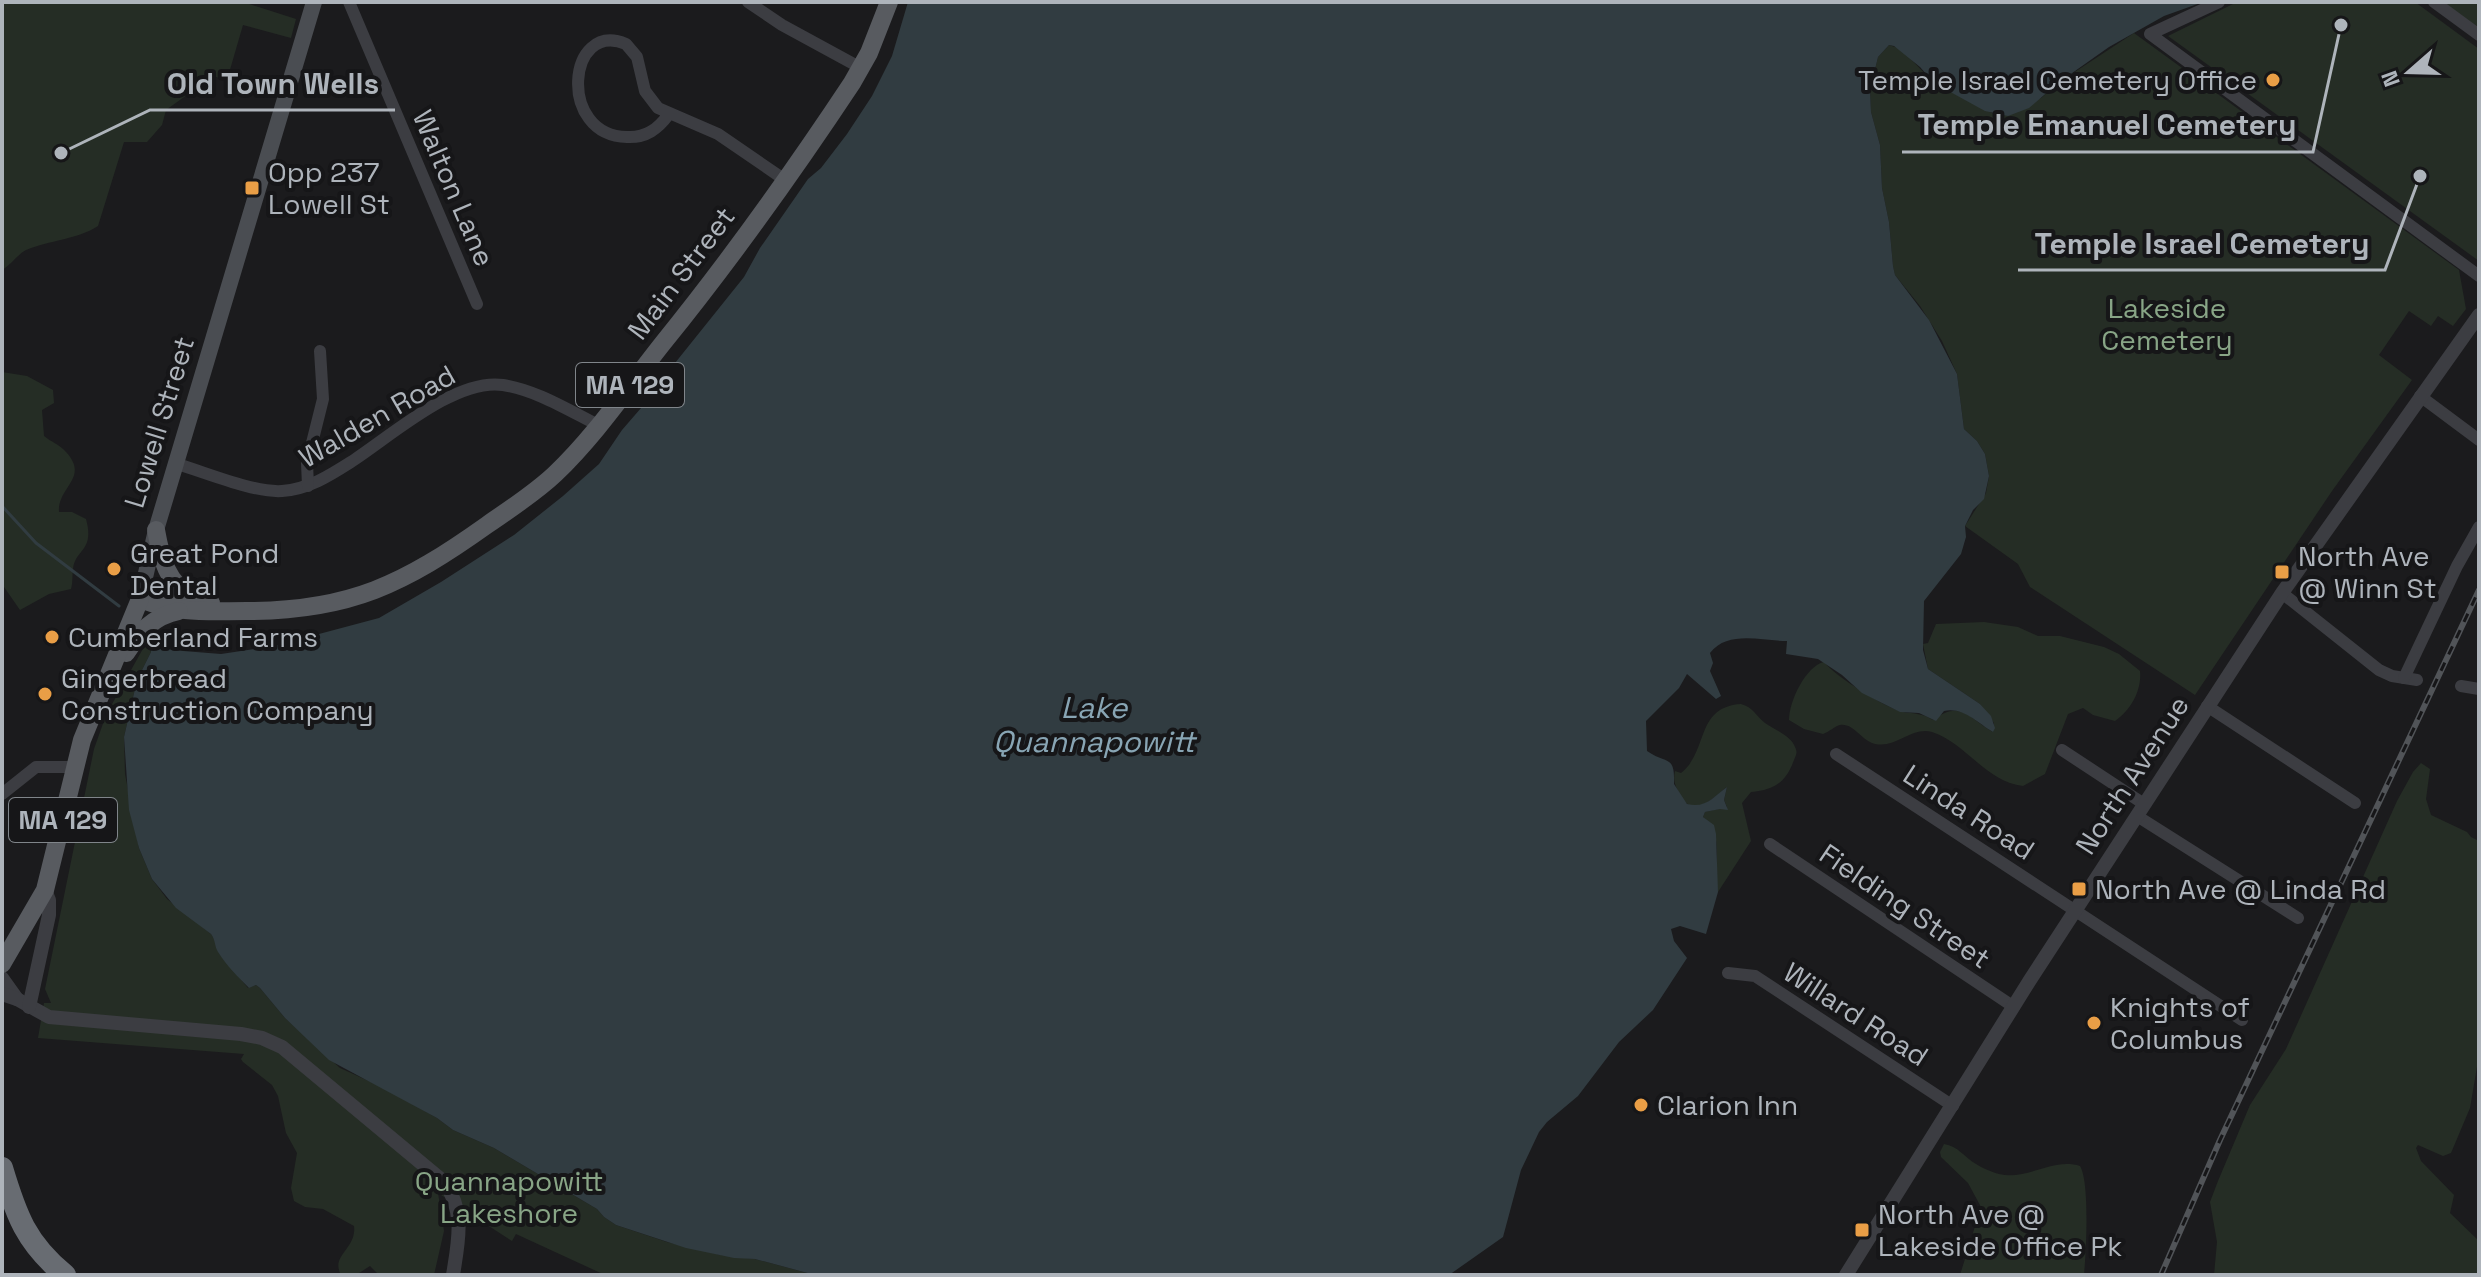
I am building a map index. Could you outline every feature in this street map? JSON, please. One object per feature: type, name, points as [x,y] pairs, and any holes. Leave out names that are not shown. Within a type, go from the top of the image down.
[{"type":"highway","points":[[2,1168],[22,1226],[46,1258],[65,1275]]},
{"type":"main road","name":"Lowell Street","points":[[2,964],[45,890],[86,729],[140,599],[156,530],[314,2]]},
{"type":"main road","name":"Main Street","points":[[140,599],[181,611],[280,611],[326,606],[368,594],[408,577],[463,542],[556,474],[706,291],[785,180],[861,68],[889,2]]},
{"type":"main road","points":[[156,530],[161,557],[169,576],[183,591],[197,599]]},
{"type":"main road","name":"Main Street","points":[[140,599],[164,595],[197,599],[245,611]]},
{"type":"main road","name":"MA 129","points":[[101,693],[146,627],[165,615],[181,611]]},
{"type":"street","name":"Walton Lane","points":[[349,2],[477,304]]},
{"type":"street","points":[[748,2],[782,25],[861,68]]},
{"type":"street","points":[[2219,2],[2150,34],[2479,276]]},
{"type":"street","points":[[2434,2],[2479,35]]},
{"type":"street","points":[[669,114],[654,130],[634,137],[613,135],[594,124],[585,112],[577,88],[580,67],[589,51],[607,41],[626,44],[637,57],[648,96],[658,108],[718,134],[785,180]]},
{"type":"street","name":"North Avenue","points":[[1846,1275],[2207,706],[2282,593],[2479,315]]},
{"type":"street","points":[[308,486],[307,463],[323,399],[320,351]]},
{"type":"street","name":"Walden Road","points":[[177,464],[264,490],[285,491],[308,486],[329,476],[454,394],[473,386],[496,384],[524,391],[598,425]]},
{"type":"street","points":[[2420,396],[2479,440]]},
{"type":"street","points":[[2282,593],[2379,670],[2410,679],[2438,605],[2479,527]]},
{"type":"street","points":[[2461,686],[2479,689]]},
{"type":"street","points":[[2207,706],[2355,803]]},
{"type":"street","points":[[2062,750],[2140,810],[2298,918]]},
{"type":"street","name":"Linda Road","points":[[1836,754],[2242,1020]]},
{"type":"street","points":[[2,794],[36,767],[75,767]]},
{"type":"street","name":"Fielding Street","points":[[1770,844],[2014,1007]]},
{"type":"street","points":[[23,1003],[49,915],[45,890]]},
{"type":"street","name":"Willard Road","points":[[1728,973],[1755,976],[1953,1106]]},
{"type":"street","points":[[2,978],[23,1003]]},
{"type":"street","points":[[2,994],[49,1017],[251,1035],[282,1047],[444,1182],[455,1201],[460,1221],[453,1275]]},
{"type":"green space","points":[[2,2],[243,2],[296,19],[291,38],[243,25],[227,80],[209,75],[166,110],[162,125],[147,142],[124,142],[98,226],[26,250],[2,270]]},
{"type":"green space","points":[[2237,2],[2415,2],[2479,49],[2479,261],[2168,36]]},
{"type":"green space","points":[[2443,2],[2479,2],[2479,27],[2478,27]]},
{"type":"green space","name":"Lakeside Cemetery","points":[[2134,33],[2459,270],[2466,309],[2453,326],[2438,316],[2431,326],[2409,311],[2379,355],[2412,380],[2332,491],[2195,695],[2030,587],[2018,564],[1965,526],[1986,493],[1989,476],[1985,454],[1964,429],[1957,374],[1942,341],[1895,275],[1882,188],[1880,145],[1871,112],[1870,90],[1878,57],[1889,45],[1901,49],[1934,83],[1996,115],[2041,98],[2058,83]]},
{"type":"green space","points":[[2,372],[27,376],[53,390],[54,403],[42,410],[44,436],[66,452],[75,469],[59,512],[72,512],[86,519],[88,530],[86,544],[75,562],[71,589],[49,594],[20,610],[2,584]]},
{"type":"green space","points":[[1984,622],[2018,627],[2038,636],[2060,636],[2119,654],[2140,671],[2134,699],[2115,721],[2093,715],[2083,708],[2068,714],[2045,774],[2023,786],[1998,777],[1944,737],[1932,732],[1917,732],[1880,745],[1868,741],[1845,725],[1823,734],[1804,729],[1789,720],[1800,685],[1811,670],[1824,662],[1849,683],[1895,709],[1933,720],[1950,711],[1958,711],[1993,732],[1994,723],[1980,704],[1928,669],[1923,644],[1928,643],[1936,624]]},
{"type":"green space","name":"Quannapowitt Lakeshore","points":[[150,636],[151,652],[137,680],[124,737],[125,774],[139,848],[152,879],[167,899],[211,934],[219,953],[248,988],[256,985],[260,988],[285,1018],[340,1068],[382,1087],[453,1130],[494,1148],[597,1209],[616,1225],[667,1242],[721,1255],[755,1259],[815,1275],[605,1275],[516,1234],[512,1241],[438,1193],[444,1231],[434,1275],[379,1275],[370,1266],[356,1275],[341,1275],[339,1262],[352,1241],[354,1226],[323,1209],[305,1207],[294,1201],[291,1188],[297,1153],[286,1133],[278,1096],[272,1085],[243,1062],[244,1054],[38,1038],[44,1003],[51,1003],[45,989],[94,749],[106,715]]},
{"type":"green space","points":[[1741,704],[1790,740],[1796,754],[1783,779],[1773,787],[1751,792],[1742,803],[1751,841],[1718,892],[1716,842],[1710,825],[1703,817],[1705,812],[1727,807],[1724,800],[1727,787],[1710,801],[1698,807],[1692,806],[1680,795],[1674,774],[1675,771],[1681,773],[1690,764],[1709,721],[1716,713]]},
{"type":"green space","points":[[2421,763],[2430,769],[2426,799],[2431,815],[2479,841],[2479,1055],[2470,1108],[2451,1153],[2443,1156],[2418,1145],[2416,1148],[2421,1161],[2454,1195],[2450,1213],[2479,1241],[2479,1275],[2214,1275],[2217,1242],[2210,1202],[2218,1181],[2250,1105],[2286,1049],[2397,801]]},
{"type":"green space","points":[[1944,1144],[1999,1174],[2020,1174],[2060,1164],[2080,1166],[2086,1202],[2084,1275],[1960,1275],[1981,1207],[1968,1183],[1941,1157]]},
{"type":"water","name":"Lake Quannapowitt","points":[[908,2],[2203,2],[2164,16],[2109,47],[2029,108],[2008,116],[1985,111],[1934,83],[1894,46],[1889,45],[1878,57],[1870,90],[1871,112],[1880,145],[1882,188],[1895,275],[1929,320],[1957,374],[1964,429],[1985,454],[1989,476],[1984,499],[1973,510],[1965,526],[1966,537],[1961,554],[1924,601],[1923,650],[1928,669],[1980,704],[1991,716],[1995,728],[1993,732],[1958,711],[1944,711],[1936,721],[1919,713],[1900,712],[1862,693],[1818,659],[1786,654],[1787,641],[1746,638],[1726,641],[1717,646],[1710,653],[1713,663],[1710,671],[1721,696],[1716,699],[1687,674],[1679,688],[1646,721],[1647,751],[1671,764],[1674,784],[1687,804],[1705,803],[1727,787],[1724,800],[1728,810],[1705,812],[1703,817],[1714,825],[1716,834],[1718,892],[1706,934],[1680,926],[1671,929],[1674,941],[1687,958],[1653,1010],[1619,1042],[1578,1096],[1539,1132],[1521,1170],[1503,1237],[1449,1275],[815,1275],[755,1259],[686,1248],[616,1225],[597,1209],[494,1148],[453,1130],[437,1118],[329,1060],[285,1018],[260,988],[256,985],[249,988],[241,980],[218,952],[211,934],[176,908],[152,879],[139,848],[129,810],[124,737],[137,680],[151,652],[150,636],[171,650],[221,654],[274,646],[379,618],[514,535],[563,496],[599,464],[622,430],[744,277],[760,248],[808,179],[821,168],[847,134],[872,96],[892,56]]},
{"type":"waterway","points":[[2,506],[36,543],[119,606]]},
{"type":"railway","points":[[2161,1275],[2220,1140],[2479,590]]},
{"type":"place","name":"Temple Emanuel Cemetery","points":[[2341,25]]},
{"type":"place","name":"Temple Israel Cemetery Office","points":[[2273,80]]},
{"type":"place","name":"Old Town Wells","points":[[61,153]]},
{"type":"place","name":"Temple Israel Cemetery","points":[[2420,176]]},
{"type":"place","name":"Opp 237 Lowell St","points":[[252,188]]},
{"type":"place","name":"Great Pond Dental","points":[[114,569]]},
{"type":"place","name":"North Ave @ Winn St","points":[[2282,572]]},
{"type":"place","name":"Cumberland Farms","points":[[52,637]]},
{"type":"place","name":"Gingerbread Construction Company","points":[[45,694]]},
{"type":"place","name":"North Ave @ Linda Rd","points":[[2079,889]]},
{"type":"place","name":"Knights of Columbus","points":[[2094,1023]]},
{"type":"place","name":"Clarion Inn","points":[[1641,1105]]},
{"type":"place","name":"North Ave @ Lakeside Office Pk","points":[[1862,1230]]}]
